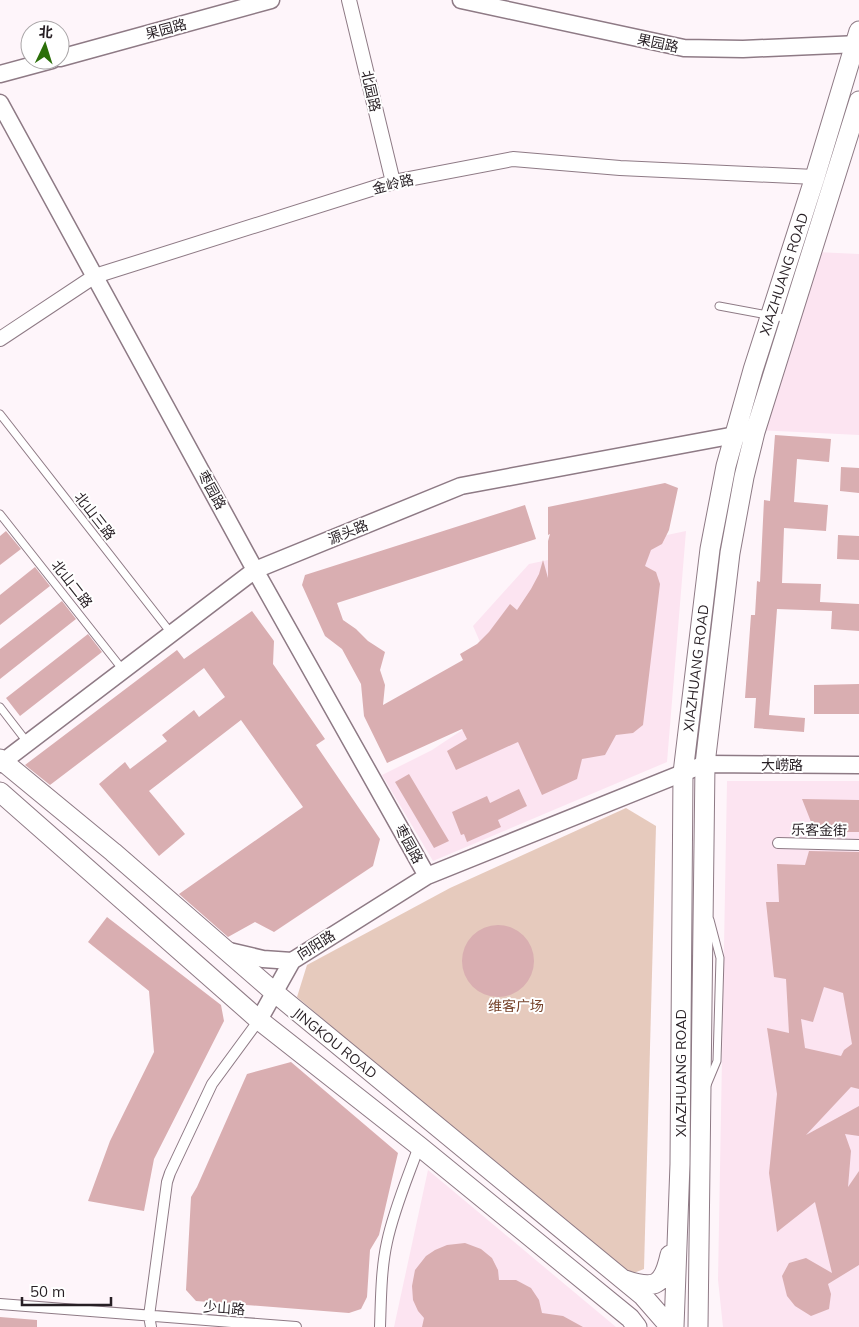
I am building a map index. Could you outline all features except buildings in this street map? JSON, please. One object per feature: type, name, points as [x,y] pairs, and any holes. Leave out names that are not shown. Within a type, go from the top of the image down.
[{"type":"main road","name":"XIAZHUANG ROAD","points":[[674,1327],[680,1164],[683,773],[710,549],[734,434],[858,40]]},
{"type":"main road","name":"XIAZHUANG ROAD","points":[[698,1327],[705,764],[730,553],[744,477],[755,432],[859,101]]},
{"type":"main road","name":"JINGKOU ROAD","points":[[1,761],[113,852],[274,992],[622,1279],[642,1296],[670,1327]]},
{"type":"main road","name":"JINGKOU ROAD","points":[[0,792],[259,1020],[419,1146],[630,1318],[637,1327]]},
{"type":"main road","points":[[622,1279],[640,1285],[653,1284],[662,1279],[666,1272],[677,1235]]},
{"type":"street","name":"果园路","points":[[70,55],[271,0]]},
{"type":"street","name":"北园路","points":[[349,0],[393,182]]},
{"type":"street","name":"果园路","points":[[461,0],[684,48],[743,49],[858,40]]},
{"type":"street","points":[[0,74],[20,69]]},
{"type":"street","name":"枣园路","points":[[0,103],[255,570],[427,876]]},
{"type":"street","name":"金岭路","points":[[0,339],[95,276],[393,182],[513,159],[620,168],[816,177]]},
{"type":"street","name":"源头路","points":[[1,761],[255,570],[461,486],[734,434],[755,432]]},
{"type":"street","name":"大崂路","points":[[705,764],[859,765]]},
{"type":"street","name":"向阳路","points":[[150,1322],[170,1173],[212,1084],[259,1020],[292,961],[427,876],[705,764]]},
{"type":"street","name":"乐客金街","points":[[778,844],[859,845]]},
{"type":"street","points":[[225,950],[264,959],[292,961]]},
{"type":"street","points":[[380,1327],[382,1274],[387,1242],[395,1212],[419,1146]]},
{"type":"street","name":"少山路","points":[[0,1304],[150,1322],[296,1327]]},
{"type":"lane","points":[[719,306],[790,320]]},
{"type":"lane","name":"北山三路","points":[[0,414],[171,634]]},
{"type":"lane","name":"北山二路","points":[[0,514],[123,670]]},
{"type":"lane","points":[[0,707],[28,742]]},
{"type":"shaded area","points":[[816,252],[859,254],[859,435],[757,430]]},
{"type":"shaded area","points":[[686,531],[667,762],[433,861],[382,775],[432,750],[506,701],[473,626],[529,564]]},
{"type":"shaded area","points":[[727,781],[859,781],[859,1327],[723,1327],[718,1280]]},
{"type":"shaded area","points":[[428,1170],[616,1327],[394,1327]]},
{"type":"green space","name":"维客广场","points":[[626,808],[656,826],[644,1269],[626,1276],[297,997],[307,965],[450,888]]}]
